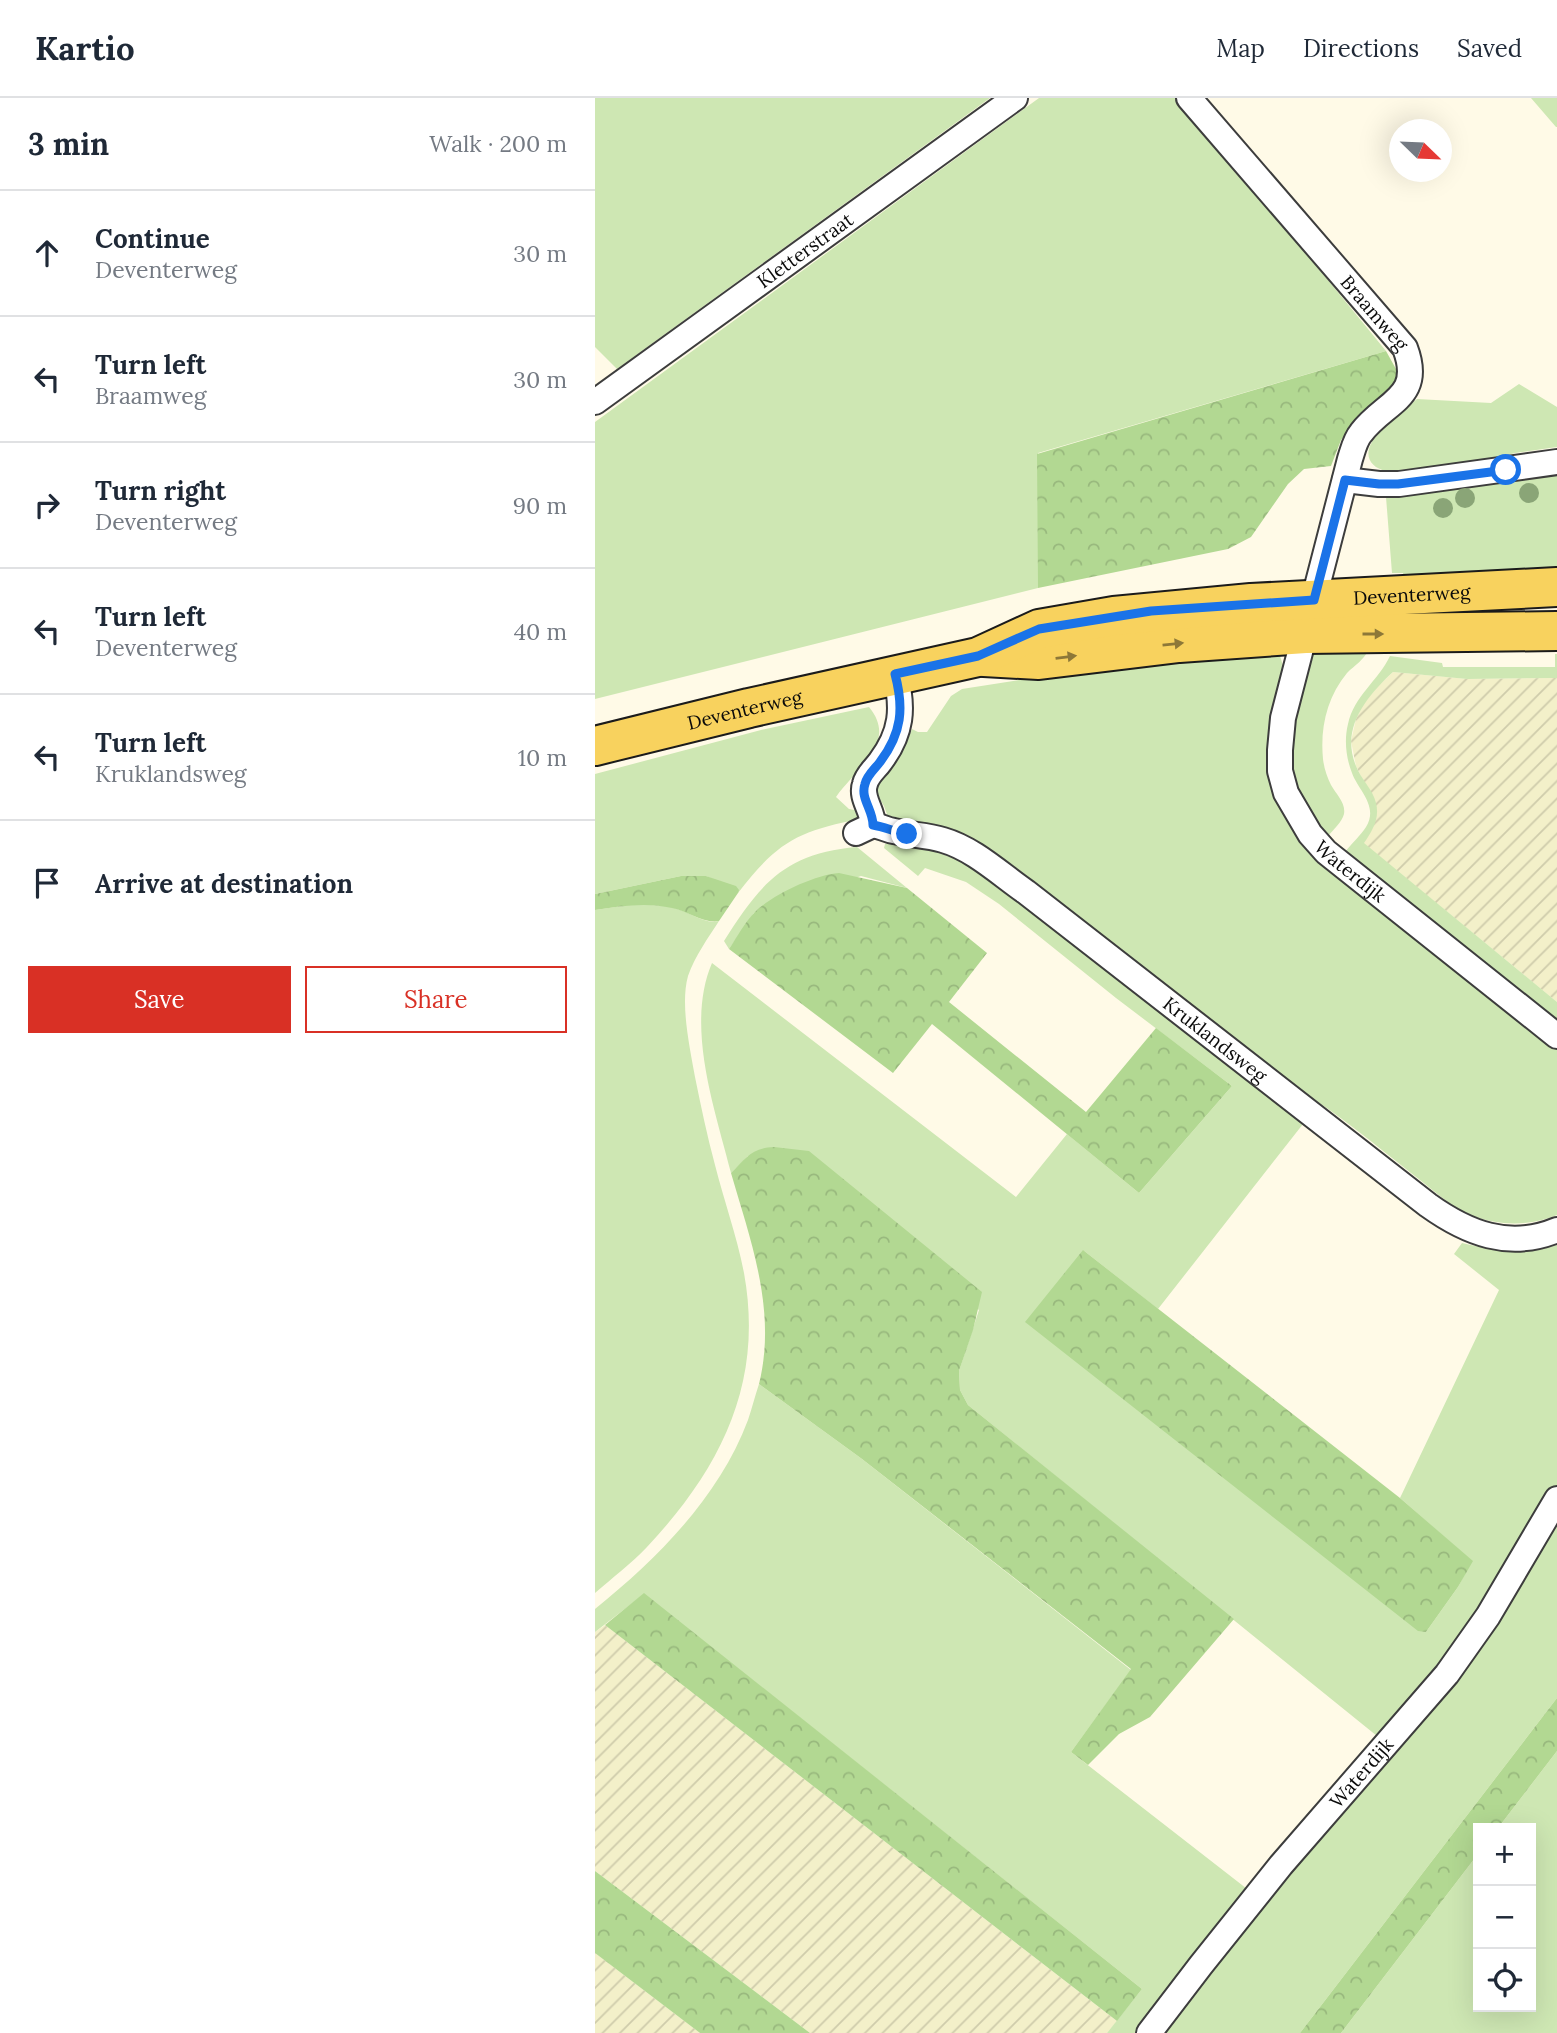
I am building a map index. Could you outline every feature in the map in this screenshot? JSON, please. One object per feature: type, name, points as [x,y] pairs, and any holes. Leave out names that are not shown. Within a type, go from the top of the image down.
[{"type":"main road","name":"Deventerweg","points":[[1310,617],[1557,587]]},
{"type":"main road","name":"Deventerweg","points":[[595,746],[978,656],[1039,629],[1114,615],[1185,608],[1557,631]]},
{"type":"street","name":"Kletterstraat","points":[[595,402],[1015,98]]},
{"type":"street","name":"Braamweg","points":[[1189,98],[1405,348],[1409,359],[1410,373],[1405,392],[1361,433],[1350,459],[1310,617]]},
{"type":"street","points":[[1345,480],[1398,484],[1557,462]]},
{"type":"street","name":"Waterdijk","points":[[1310,617],[1283,718],[1280,750],[1280,771],[1286,793],[1295,811],[1326,852],[1557,1036]]},
{"type":"street","name":"Kruklandsweg","points":[[895,674],[901,694],[901,715],[888,749],[867,778],[863,793],[872,814],[865,829],[881,826],[890,831],[942,840],[982,860],[1452,1222],[1487,1236],[1506,1238],[1526,1238],[1557,1230]]},
{"type":"street","name":"Waterdijk","points":[[1149,2033],[1281,1865],[1447,1674],[1488,1616],[1557,1499]]},
{"type":"shaded area","points":[[1393,672],[1467,679],[1557,678],[1557,1002],[1363,843],[1376,818],[1356,766],[1351,741],[1356,719],[1364,702]]},
{"type":"shaded area","points":[[605,1625],[1117,2021],[1107,2033],[810,2033],[595,1871],[595,1632]]},
{"type":"shaded area","points":[[595,1953],[700,2033],[595,2033]]},
{"type":"green space","points":[[595,98],[990,98],[617,369],[595,347]]},
{"type":"green space","points":[[1039,98],[1179,98],[1386,351],[1038,453],[1038,588],[595,699],[595,422]]},
{"type":"green space","points":[[1531,98],[1557,98],[1557,127],[1556,127]]},
{"type":"green space","points":[[1386,351],[1401,378],[1398,384],[1362,412],[1341,440],[1331,466],[1304,469],[1288,484],[1251,537],[1228,549],[1038,588],[1037,454]]},
{"type":"green space","points":[[1519,384],[1557,407],[1557,447],[1515,453],[1468,465],[1386,471],[1370,461],[1369,447],[1375,438],[1417,399],[1491,403]]},
{"type":"green space","points":[[1557,471],[1557,573],[1405,584],[1403,573],[1392,573],[1386,497]]},
{"type":"green space","points":[[1315,649],[1369,649],[1340,682],[1326,713],[1323,762],[1344,810],[1341,820],[1328,836],[1306,805],[1293,767],[1296,713],[1310,656]]},
{"type":"green space","points":[[1274,650],[1280,656],[1284,669],[1272,709],[1269,735],[1320,859],[1557,1049],[1557,1215],[1526,1223],[1505,1223],[1473,1216],[1456,1208],[1342,1119],[1299,1090],[993,851],[954,831],[933,824],[888,817],[873,788],[903,751],[912,729],[927,732],[951,696],[962,689],[1078,671]]},
{"type":"green space","points":[[1555,654],[1557,678],[1467,679],[1393,672],[1366,702],[1354,726],[1351,739],[1356,766],[1377,809],[1375,824],[1364,843],[1557,1002],[1557,1023],[1345,852],[1366,827],[1370,812],[1348,761],[1348,724],[1355,705],[1390,656],[1442,663],[1443,667],[1555,667]]},
{"type":"green space","points":[[869,707],[877,720],[877,744],[863,766],[836,797],[849,809],[860,811],[860,819],[820,828],[790,841],[765,862],[738,893],[738,890],[706,876],[681,876],[595,894],[595,774],[761,730]]},
{"type":"green space","points":[[885,844],[938,853],[982,872],[1303,1124],[1158,1309],[1083,1250],[1426,1632],[1458,1587],[1472,1561],[1400,1498],[1499,1290],[1454,1254],[1462,1243],[1510,1251],[1557,1245],[1557,1487],[1458,1644],[1377,1736],[968,1405],[960,1390],[959,1371],[979,1310],[748,1156],[731,1173],[705,1068],[702,1040],[704,987],[712,963],[1016,1197],[1067,1134],[1139,1193],[1232,1086],[999,904],[966,882],[925,868],[918,876],[884,848]]},
{"type":"green space","points":[[857,847],[907,888],[861,876],[754,913],[729,949],[724,941],[750,903],[777,875],[811,856]]},
{"type":"green space","points":[[839,873],[907,888],[987,953],[949,1002],[1086,1112],[1156,1028],[1232,1086],[1139,1193],[932,1024],[893,1073],[729,949],[751,916],[772,899],[806,882]]},
{"type":"green space","points":[[681,876],[706,876],[736,886],[739,890],[719,921],[708,921],[678,910],[653,905],[595,910],[595,894]]},
{"type":"green space","points":[[636,904],[671,907],[707,921],[719,921],[688,976],[685,1013],[707,1132],[744,1273],[749,1313],[748,1351],[742,1387],[731,1422],[696,1486],[647,1547],[595,1593],[595,910]]},
{"type":"green space","points":[[774,1147],[809,1151],[982,1292],[959,1371],[960,1390],[968,1405],[1234,1619],[1150,1717],[1119,1734],[1088,1765],[1071,1752],[1131,1669],[862,1459],[759,1384],[764,1357],[763,1303],[753,1251],[731,1173],[754,1152]]},
{"type":"green space","points":[[1083,1250],[1400,1498],[1473,1561],[1426,1632],[1418,1631],[1025,1322]]},
{"type":"green space","points":[[759,1384],[862,1459],[1131,1670],[1071,1752],[1251,1892],[1138,2033],[1107,2033],[1142,1989],[644,1594],[595,1632],[595,1609],[663,1547],[721,1475],[748,1420]]},
{"type":"green space","points":[[1557,1514],[1557,1698],[1300,2033],[1158,2033]]},
{"type":"green space","points":[[644,1593],[1142,1989],[1117,2021],[605,1625]]},
{"type":"green space","points":[[1557,1698],[1557,1751],[1502,1823],[1473,1823],[1473,1861],[1341,2033],[1300,2033]]},
{"type":"green space","points":[[1557,1751],[1557,2033],[1341,2033],[1473,1861],[1473,2012],[1536,2012],[1536,1823],[1502,1823]]},
{"type":"green space","points":[[595,1871],[810,2033],[700,2033],[595,1953]]},
{"type":"route","points":[[907,834],[873,825],[870,807],[863,793],[867,778],[881,761],[898,727],[902,704],[895,674],[978,656],[1039,629],[1114,615],[1314,600],[1345,480],[1398,484],[1506,470]]}]
